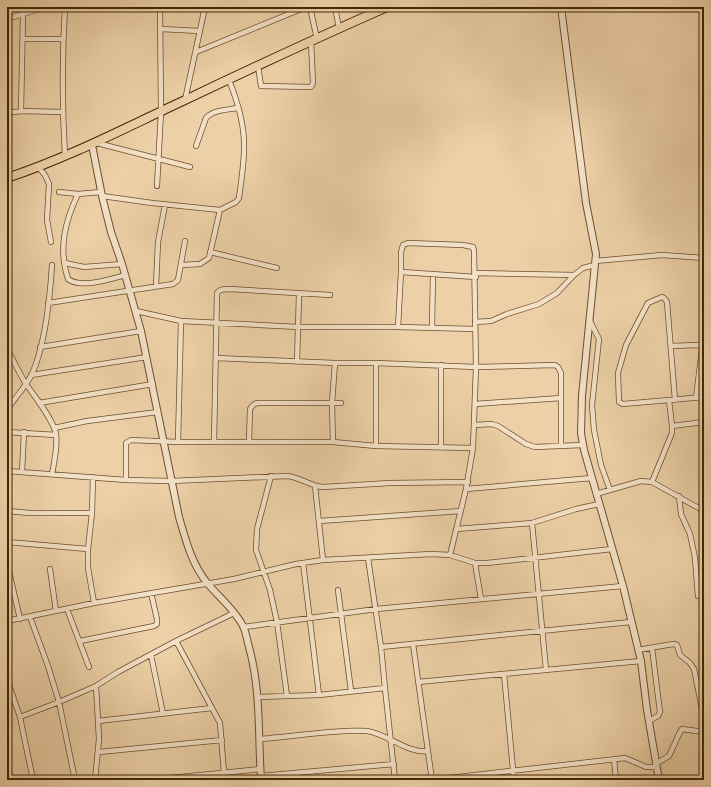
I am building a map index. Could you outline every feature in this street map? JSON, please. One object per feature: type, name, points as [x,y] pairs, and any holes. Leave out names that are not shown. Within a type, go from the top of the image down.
[{"type":"highway","points":[[7,178],[38,168],[94,144],[185,100],[387,7]]},
{"type":"street","points":[[7,19],[45,7]]},
{"type":"street","points":[[65,7],[63,39],[63,112],[65,156]]},
{"type":"street","points":[[157,186],[161,112],[160,7]]},
{"type":"street","points":[[185,100],[205,7]]},
{"type":"street","points":[[196,52],[306,7]]},
{"type":"street","points":[[258,66],[261,86],[311,87],[313,83],[314,40],[310,7]]},
{"type":"street","points":[[335,7],[339,28]]},
{"type":"street","points":[[561,7],[586,203],[596,254],[582,396],[581,433],[596,494],[623,586],[641,661],[659,780]]},
{"type":"street","points":[[21,111],[23,14]]},
{"type":"street","points":[[161,29],[200,31]]},
{"type":"street","points":[[23,39],[63,39]]},
{"type":"street","points":[[59,192],[102,194],[164,205],[220,210],[236,202],[239,198],[244,138],[229,80]]},
{"type":"street","points":[[196,146],[206,118],[209,115],[237,108]]},
{"type":"street","points":[[7,114],[21,111],[63,112]]},
{"type":"street","points":[[190,167],[94,144],[102,194],[111,232],[126,275],[141,331],[153,384],[179,518],[187,546],[207,583],[234,613],[244,627],[252,657],[258,697],[261,775]]},
{"type":"street","points":[[38,168],[45,175],[49,184],[47,220],[51,242]]},
{"type":"street","points":[[78,194],[67,220],[64,241],[65,263],[68,278],[74,282],[96,282],[126,275]]},
{"type":"street","points":[[156,286],[158,242],[164,205]]},
{"type":"street","points":[[182,265],[200,264],[208,258],[220,210]]},
{"type":"street","points":[[48,303],[169,285],[176,282],[182,265],[186,241]]},
{"type":"street","points":[[398,327],[402,248],[405,243],[463,246],[473,248],[475,275],[476,367],[473,448],[468,482],[450,555]]},
{"type":"street","points":[[210,252],[277,268]]},
{"type":"street","points":[[475,322],[491,321],[507,314],[539,304],[557,293],[583,268],[595,263],[662,255],[704,258]]},
{"type":"street","points":[[65,263],[84,267],[122,264]]},
{"type":"street","points":[[7,410],[31,375],[40,347],[48,303],[52,265]]},
{"type":"street","points":[[401,272],[475,275],[574,275]]},
{"type":"street","points":[[432,327],[433,274]]},
{"type":"street","points":[[214,442],[217,294],[221,289],[229,289],[330,295]]},
{"type":"street","points":[[297,362],[299,294]]},
{"type":"street","points":[[675,400],[667,302],[664,298],[662,298],[651,302],[646,307],[626,345],[618,373],[619,399],[621,404],[675,400],[704,397]]},
{"type":"street","points":[[136,311],[181,321],[299,327],[432,327],[475,329]]},
{"type":"street","points":[[178,442],[181,321]]},
{"type":"street","points":[[589,321],[599,339],[592,405],[594,430],[601,465],[610,490]]},
{"type":"street","points":[[40,347],[141,331]]},
{"type":"street","points":[[671,346],[701,346],[702,349],[696,398]]},
{"type":"street","points":[[7,349],[54,428],[56,444],[52,474]]},
{"type":"street","points":[[31,375],[147,357]]},
{"type":"street","points":[[216,358],[476,367],[555,365],[561,373],[561,446]]},
{"type":"street","points":[[333,442],[332,403],[335,363]]},
{"type":"street","points":[[376,363],[376,446]]},
{"type":"street","points":[[441,365],[441,448]]},
{"type":"street","points":[[39,403],[153,384]]},
{"type":"street","points":[[475,404],[561,398]]},
{"type":"street","points":[[652,482],[672,433],[669,400]]},
{"type":"street","points":[[249,442],[249,416],[252,405],[264,402],[341,403]]},
{"type":"street","points":[[54,428],[158,412]]},
{"type":"street","points":[[672,426],[704,422]]},
{"type":"street","points":[[474,425],[492,424],[498,426],[526,444],[535,447],[583,445]]},
{"type":"street","points":[[7,432],[56,435]]},
{"type":"street","points":[[22,472],[24,432]]},
{"type":"street","points":[[126,480],[126,441],[131,440],[178,442],[333,442],[376,446],[473,448]]},
{"type":"street","points":[[7,471],[126,480],[171,480],[271,476],[295,477],[315,486],[468,482]]},
{"type":"street","points":[[271,476],[257,529],[256,550],[264,571],[277,622],[287,696]]},
{"type":"street","points":[[93,477],[88,568],[94,603]]},
{"type":"street","points":[[466,489],[592,478]]},
{"type":"street","points":[[596,494],[641,481],[652,482],[704,511]]},
{"type":"street","points":[[315,486],[322,560]]},
{"type":"street","points":[[678,496],[694,552],[698,596]]},
{"type":"street","points":[[457,529],[532,523],[576,509],[599,504]]},
{"type":"street","points":[[7,511],[30,513],[92,513]]},
{"type":"street","points":[[319,521],[461,511]]},
{"type":"street","points":[[532,523],[546,670]]},
{"type":"street","points":[[7,542],[88,549]]},
{"type":"street","points":[[7,621],[94,603],[234,579],[264,571],[322,560],[431,554],[450,555],[475,563],[536,558],[612,549]]},
{"type":"street","points":[[368,558],[381,647],[384,688],[395,780]]},
{"type":"street","points":[[7,563],[9,581],[20,618]]},
{"type":"street","points":[[303,563],[320,695]]},
{"type":"street","points":[[475,563],[481,599]]},
{"type":"street","points":[[50,569],[56,611]]},
{"type":"street","points":[[244,627],[376,609],[623,586]]},
{"type":"street","points":[[338,590],[351,691]]},
{"type":"street","points":[[80,642],[154,626],[157,624],[151,593]]},
{"type":"street","points":[[67,608],[89,667]]},
{"type":"street","points":[[20,717],[96,686],[118,672],[176,641],[234,613]]},
{"type":"street","points":[[30,616],[59,702],[75,780]]},
{"type":"street","points":[[381,647],[631,622]]},
{"type":"street","points":[[176,641],[220,723],[224,773]]},
{"type":"street","points":[[413,644],[432,780],[625,758],[646,767],[657,765],[669,756],[682,729],[704,732]]},
{"type":"street","points":[[638,650],[675,644],[678,646],[680,654],[692,666],[704,719]]},
{"type":"street","points":[[649,721],[658,716],[660,712],[652,648]]},
{"type":"street","points":[[151,655],[163,714]]},
{"type":"street","points":[[418,682],[641,661]]},
{"type":"street","points":[[504,674],[514,780]]},
{"type":"street","points":[[7,679],[20,717],[33,780]]},
{"type":"street","points":[[96,686],[99,752],[96,780]]},
{"type":"street","points":[[258,697],[320,695],[384,688]]},
{"type":"street","points":[[98,721],[131,716],[212,708]]},
{"type":"street","points":[[260,739],[358,731],[369,732],[390,739],[416,751],[428,752]]},
{"type":"street","points":[[99,752],[222,740]]},
{"type":"street","points":[[614,759],[616,780]]},
{"type":"street","points":[[150,780],[224,773],[261,775],[294,774],[394,764]]},
{"type":"street","points":[[214,774],[215,780]]},
{"type":"street","points":[[294,774],[295,780]]}]
